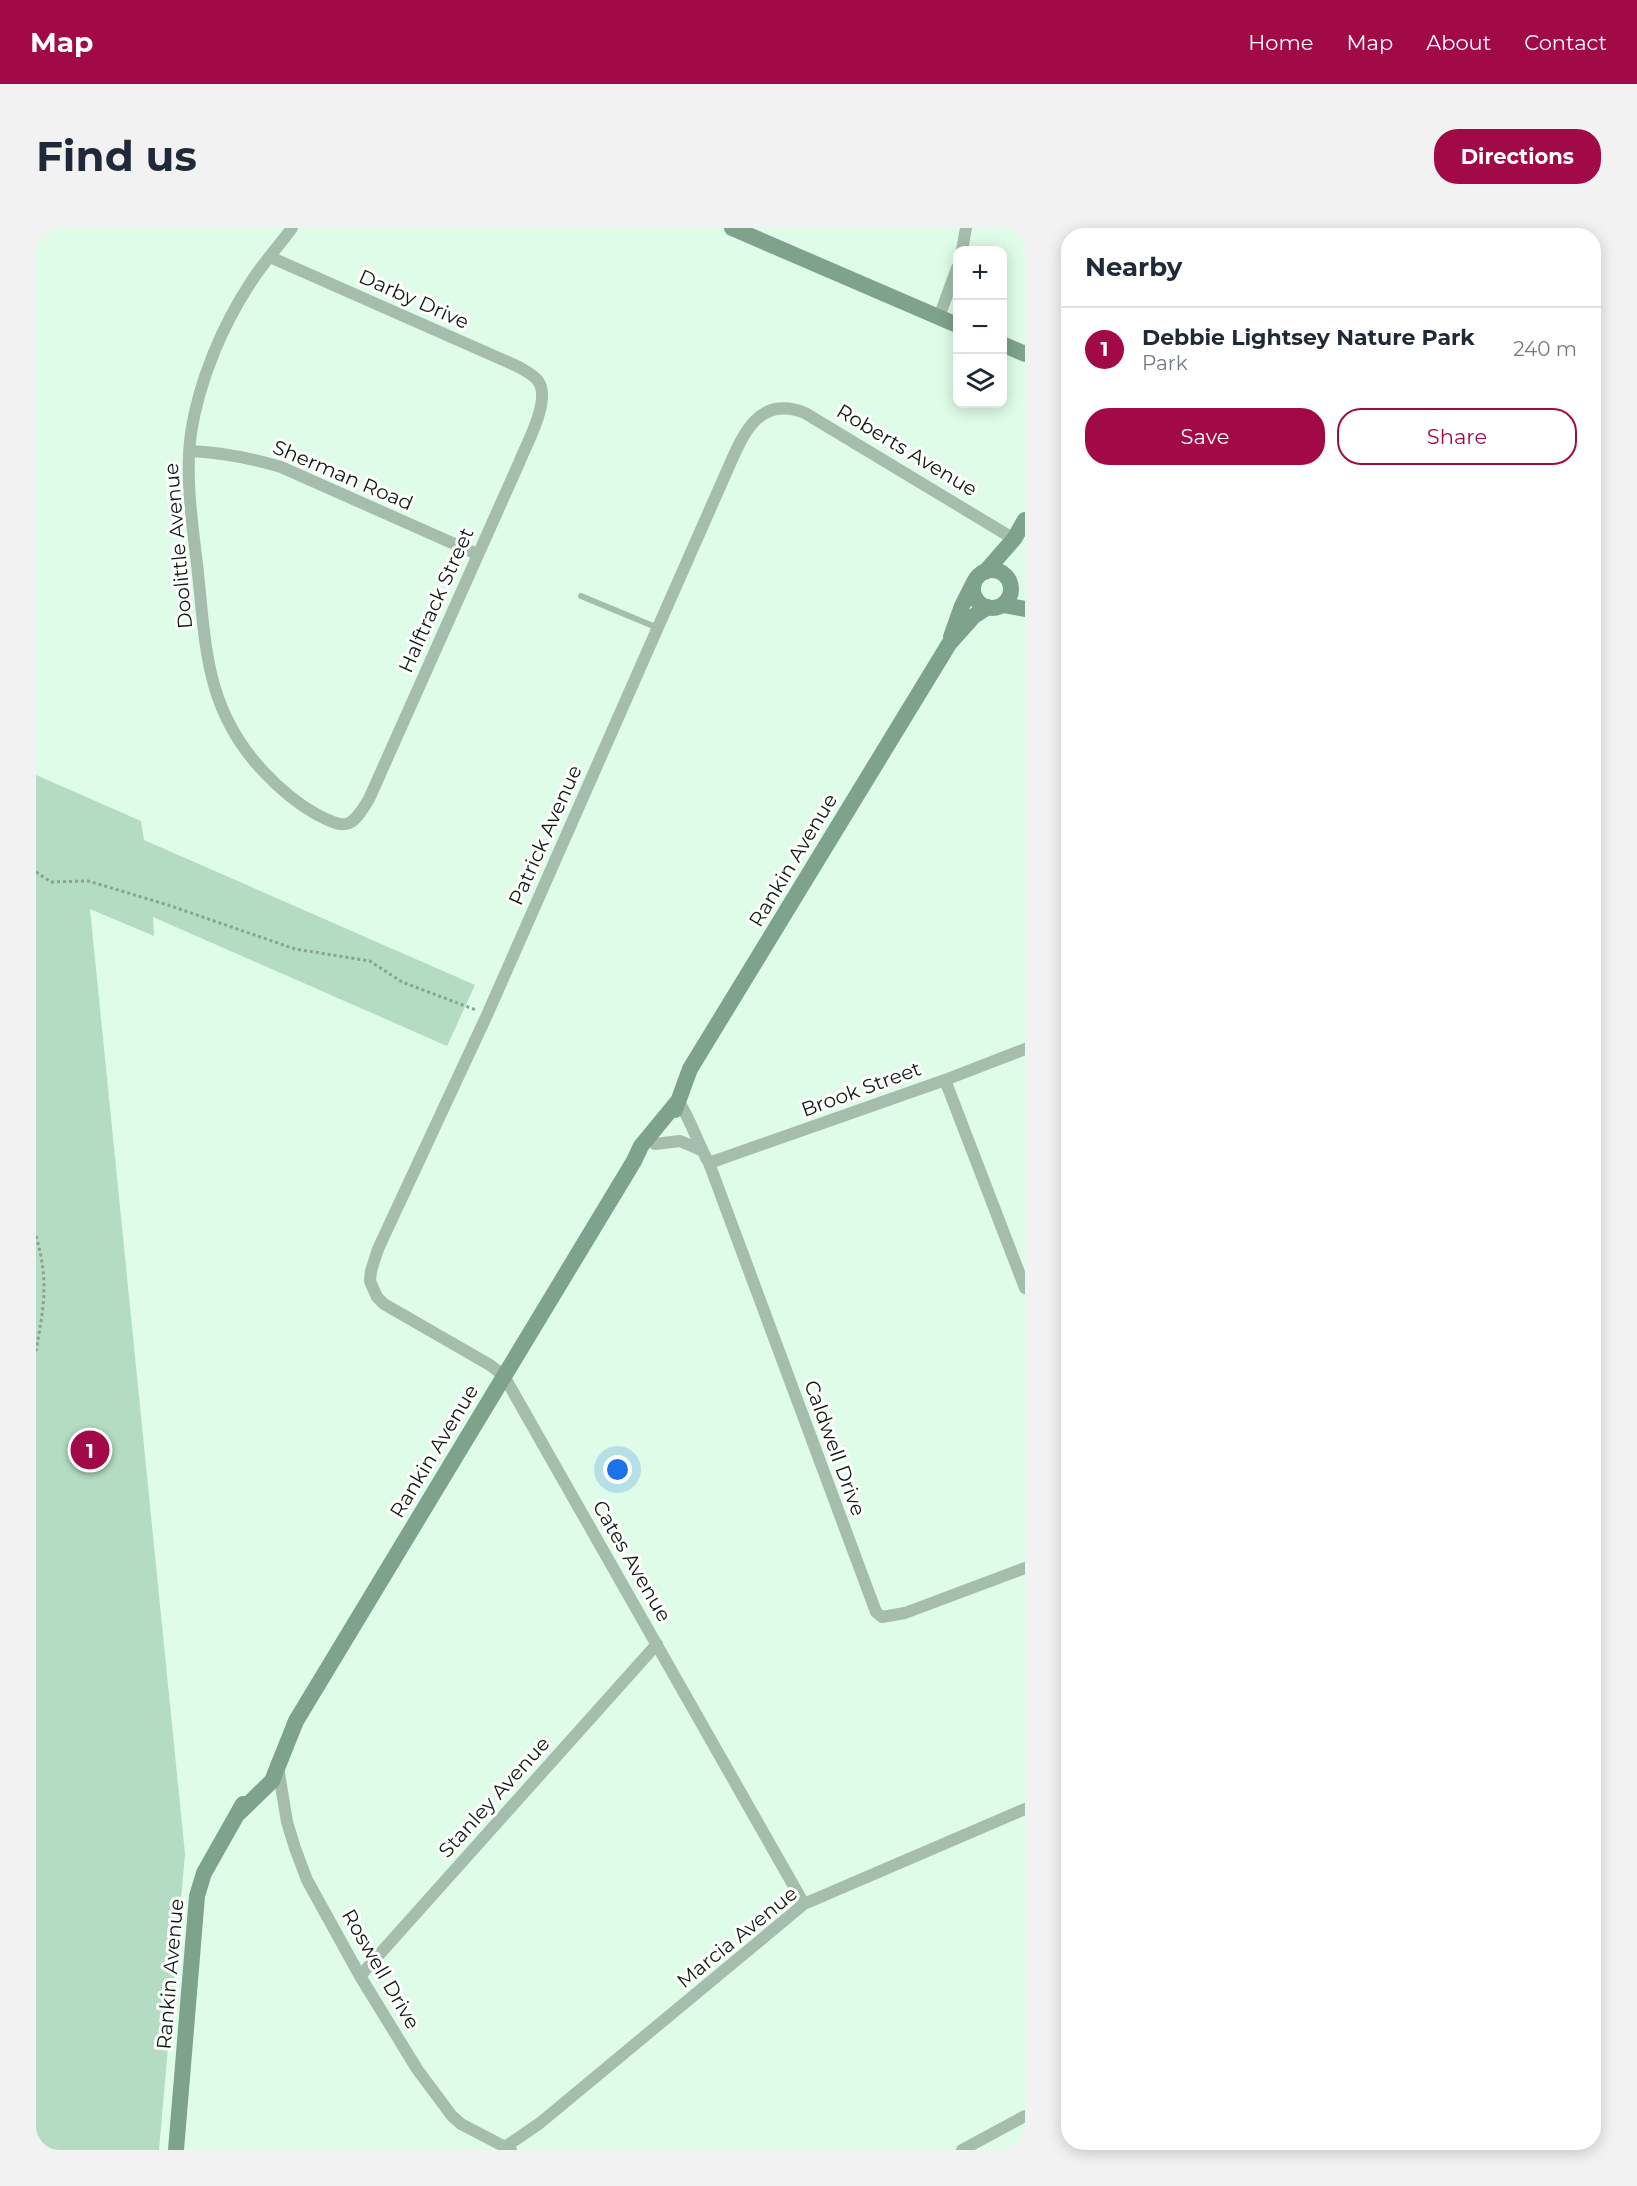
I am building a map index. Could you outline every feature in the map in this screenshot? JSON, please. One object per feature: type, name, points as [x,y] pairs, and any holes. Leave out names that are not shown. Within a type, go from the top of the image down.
[{"type":"street","name":"Doolittle Avenue","points":[[292,228],[251,282],[231,317],[199,396],[189,451],[192,520],[209,667],[217,698],[227,723],[252,760],[288,794],[314,813],[339,825],[346,825]]},
{"type":"street","points":[[732,228],[953,323]]},
{"type":"street","points":[[963,246],[966,228]]},
{"type":"street","name":"Darby Drive","points":[[270,257],[519,367],[540,382]]},
{"type":"street","points":[[939,317],[953,279]]},
{"type":"street","points":[[1007,346],[1025,354]]},
{"type":"street","name":"Halftrack Street","points":[[346,825],[353,822],[369,800],[538,417],[542,400],[540,382]]},
{"type":"street","name":"Roberts Avenue","points":[[775,408],[793,408],[805,413],[1014,539]]},
{"type":"street","name":"Patrick Avenue","points":[[372,1289],[371,1271],[378,1249],[487,1015],[741,441],[750,425],[762,414],[775,408]]},
{"type":"street","name":"Sherman Road","points":[[189,451],[249,457],[281,467],[477,554]]},
{"type":"street","name":"Rankin Avenue","points":[[949,644],[962,606],[980,577],[1014,539],[1025,520]]},
{"type":"street","name":"Rankin Avenue","points":[[634,1161],[649,1151],[669,1125],[690,1069],[949,644],[969,621],[995,606],[1011,592],[1008,580],[1014,539]]},
{"type":"street","points":[[1025,591],[995,570],[980,577],[973,588],[977,601],[995,606],[1025,609]]},
{"type":"street","name":"Brook Street","points":[[709,1163],[945,1080],[1025,1049]]},
{"type":"street","points":[[945,1080],[1025,1288]]},
{"type":"street","name":"Rankin Avenue","points":[[176,2150],[197,1896],[204,1873],[239,1813],[272,1781],[296,1721],[641,1146],[678,1101]]},
{"type":"street","name":"Caldwell Drive","points":[[678,1101],[696,1132],[701,1150],[709,1163],[876,1612],[882,1617],[905,1613],[1025,1568]]},
{"type":"street","points":[[655,1144],[680,1141],[701,1150]]},
{"type":"street","name":"Cates Avenue","points":[[372,1289],[384,1304],[490,1365],[504,1376],[804,1904]]},
{"type":"street","name":"Stanley Avenue","points":[[360,1976],[657,1644]]},
{"type":"street","name":"Roswell Drive","points":[[278,1767],[287,1822],[295,1848],[308,1880],[360,1976],[417,2069],[452,2116],[461,2124],[508,2149]]},
{"type":"street","name":"Marcia Avenue","points":[[508,2149],[804,1904],[1025,1809]]},
{"type":"street","points":[[962,2150],[1025,2116]]},
{"type":"lane","points":[[581,596],[658,628]]},
{"type":"path","points":[[36,872],[51,882],[88,881],[168,905],[295,949],[370,962],[402,982],[487,1015]]},
{"type":"path","points":[[36,1236],[43,1261],[45,1301],[36,1351]]},
{"type":"green space","points":[[36,775],[141,821],[144,840],[475,985],[447,1046],[153,917],[154,936],[90,909],[185,1854],[159,2150],[36,2150]]},
{"type":"place","name":"Debbie Lightsey Nature Park","points":[[90,1450]]}]
